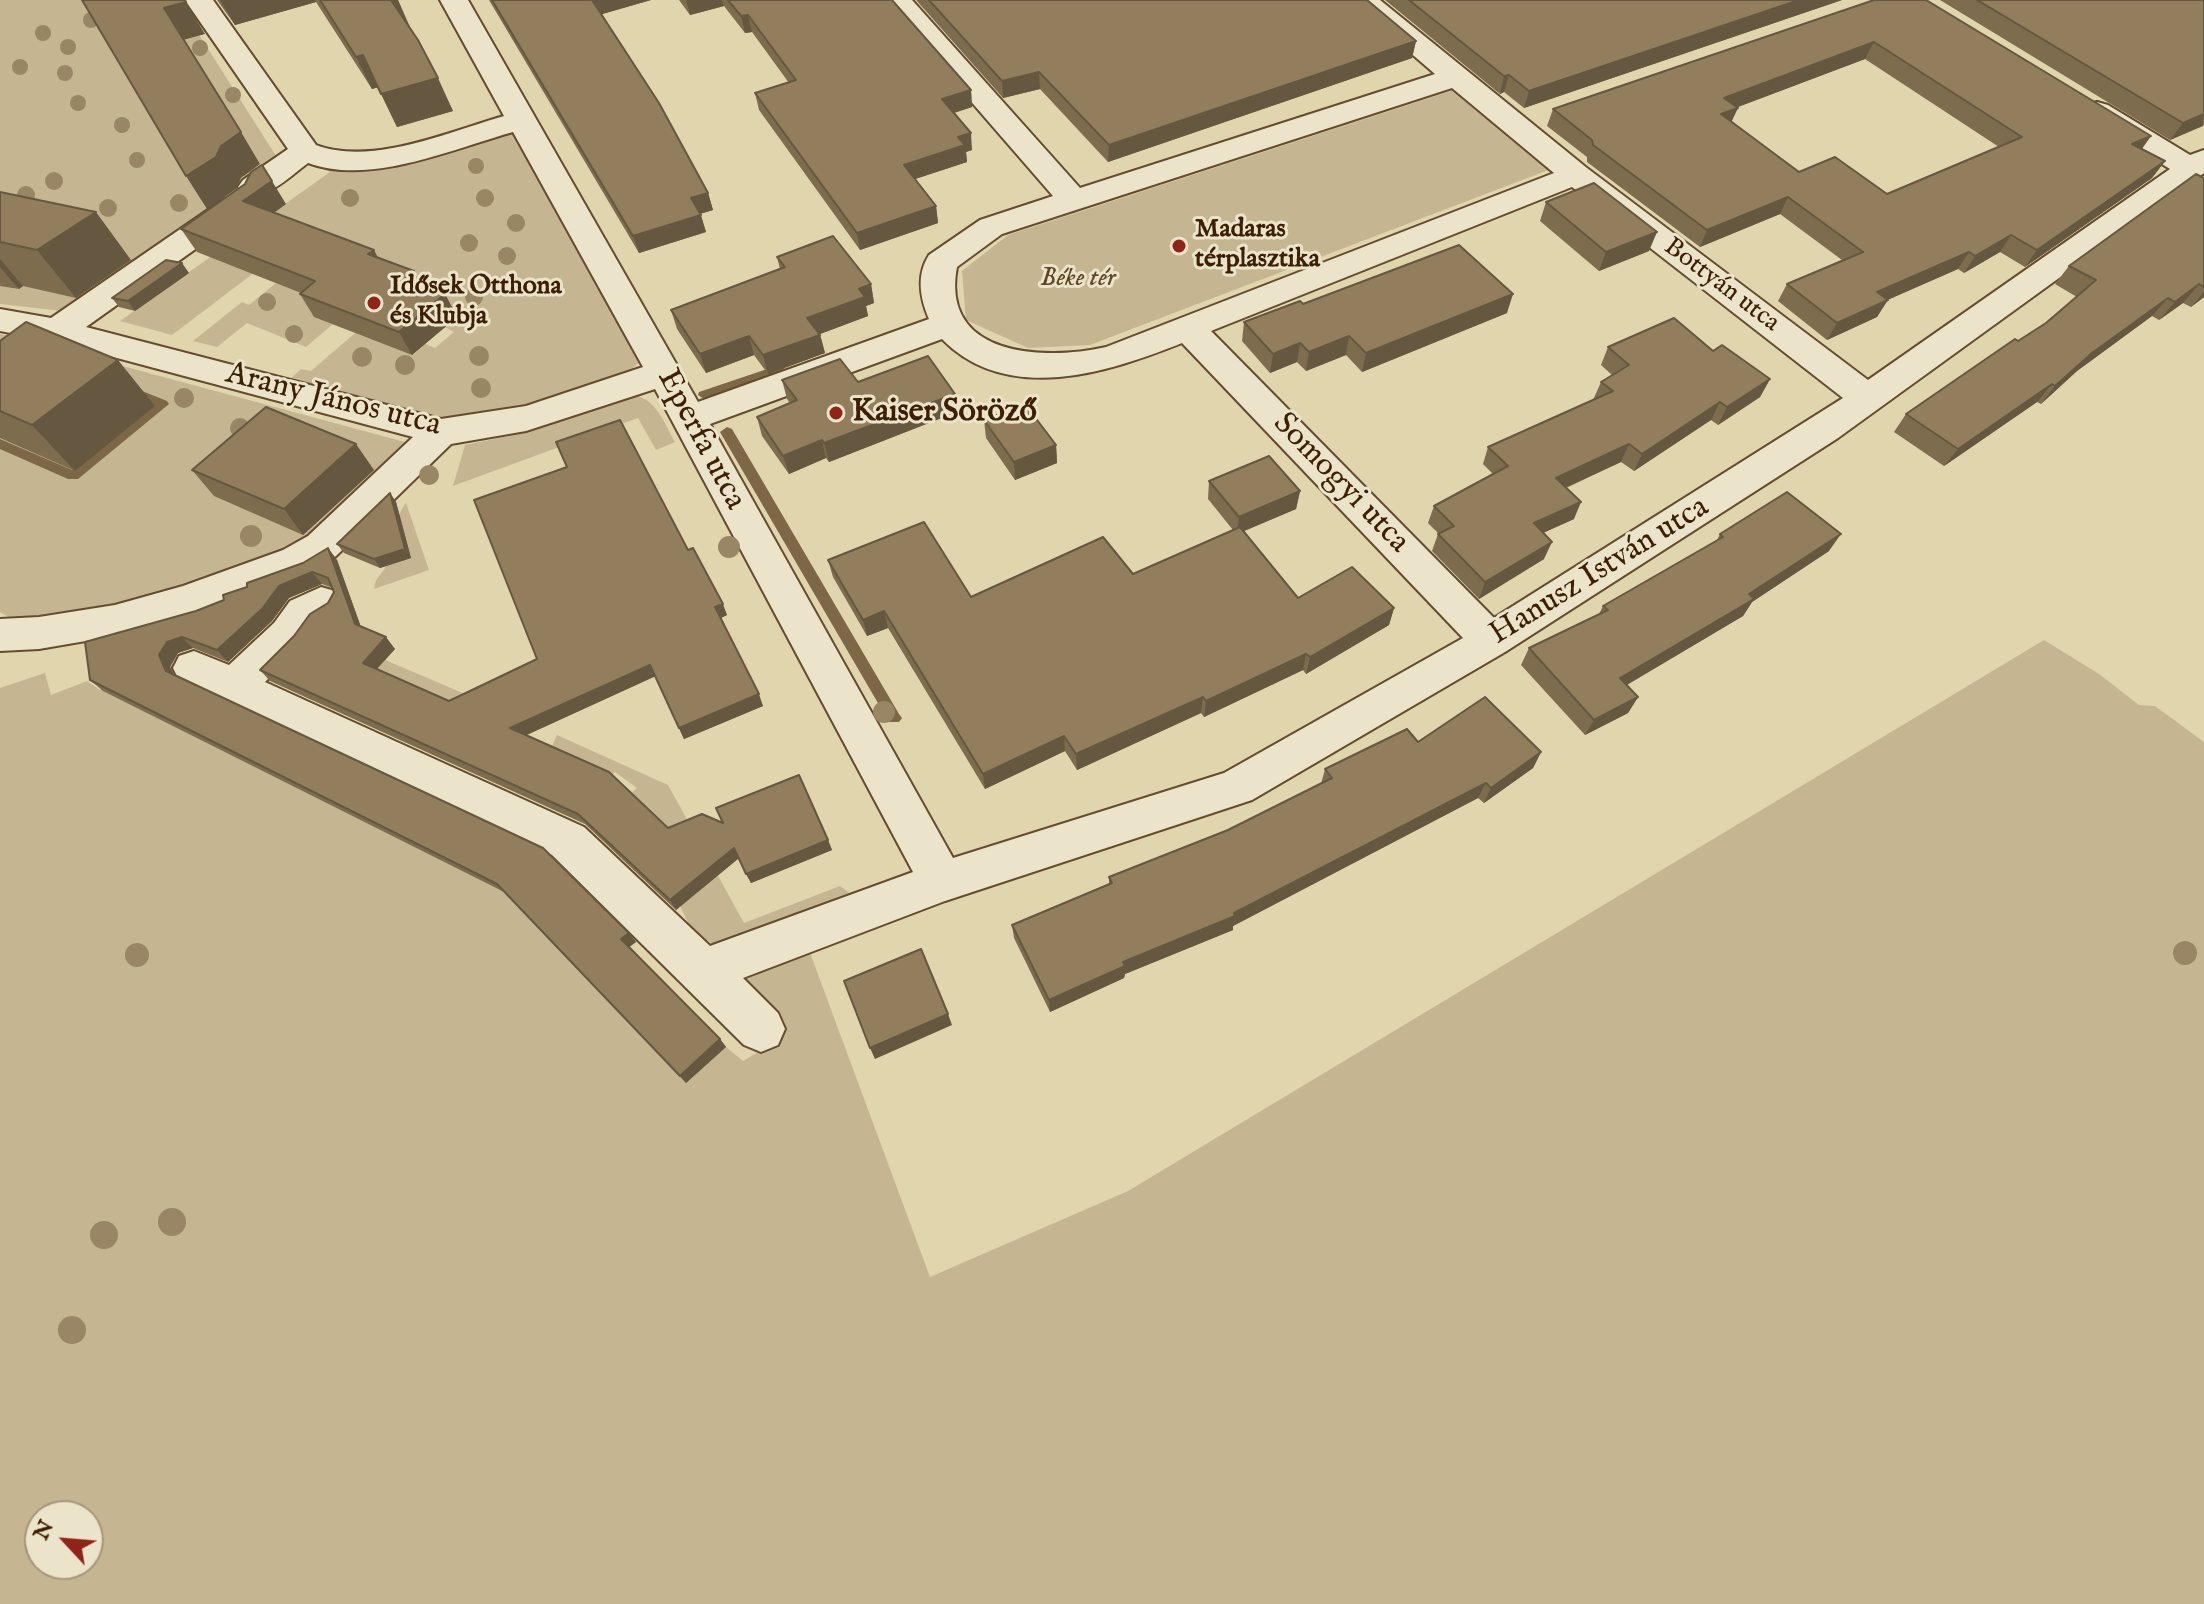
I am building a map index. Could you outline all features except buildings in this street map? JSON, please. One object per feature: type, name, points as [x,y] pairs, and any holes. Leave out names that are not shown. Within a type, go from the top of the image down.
[{"type":"street","points":[[199,0],[305,151],[334,162],[381,160],[523,120]]},
{"type":"street","name":"Eperfa utca","points":[[454,0],[664,373],[942,882]]},
{"type":"street","points":[[897,0],[1074,200]]},
{"type":"street","points":[[1363,0],[1458,76],[1576,175],[1113,357],[1066,366],[1016,363],[968,346],[947,325],[937,297],[941,262],[991,227],[1458,76]]},
{"type":"street","points":[[2073,96],[2197,164]]},
{"type":"street","points":[[1515,124],[1545,113]]},
{"type":"street","points":[[57,331],[305,151]]},
{"type":"street","name":"Hanusz István utca","points":[[703,971],[942,882],[1237,787],[1491,641],[1825,429],[2197,164]]},
{"type":"street","name":"Bottyán utca","points":[[1576,175],[1866,397]]},
{"type":"street","name":"Arany János utca","points":[[0,320],[57,331],[441,432],[478,431],[510,424],[664,373]]},
{"type":"street","points":[[687,419],[947,325]]},
{"type":"street","name":"Somogyi utca","points":[[1188,328],[1491,641]]},
{"type":"street","points":[[0,635],[57,633],[130,619],[297,561],[322,546],[441,432]]},
{"type":"street","points":[[233,687],[288,634],[304,612],[321,602]]},
{"type":"street","points":[[194,668],[568,841],[761,1029]]},
{"type":"green space","points":[[0,0],[177,0],[283,167],[261,182],[241,175],[224,182],[246,190],[71,312],[0,304]]},
{"type":"green space","name":"Béke tér","points":[[1454,90],[1551,169],[1090,345],[1028,348],[966,320],[962,271],[1008,235]]},
{"type":"green space","points":[[514,131],[640,355],[639,363],[630,370],[487,420],[451,422],[288,381],[301,369],[311,371],[355,333],[413,355],[425,344],[435,348],[454,332],[445,327],[457,317],[296,241],[172,335],[120,321],[330,172],[315,166],[357,167],[358,172],[384,169]]},
{"type":"green space","points":[[276,283],[329,304],[333,324],[306,347],[247,323],[217,347],[193,341],[242,302],[249,305]]},
{"type":"green space","points":[[0,334],[416,445],[313,539],[130,611],[19,623],[0,612]]},
{"type":"green space","points":[[633,395],[654,407],[675,442],[656,450],[638,418],[453,486],[465,445],[519,434]]},
{"type":"green space","points":[[406,503],[429,570],[374,589],[389,558],[398,518]]},
{"type":"green space","points":[[336,639],[472,697],[459,713],[295,640]]},
{"type":"green space","points":[[2044,640],[2099,674],[2139,705],[2155,706],[2204,742],[2204,1604],[0,1604],[0,688],[45,673],[51,695],[87,681],[100,690],[129,675],[182,662],[186,674],[149,714],[506,893],[686,1083],[726,1047],[743,1061],[758,1052],[761,1029],[731,987],[748,973],[809,950],[930,1277],[1128,1191]]},
{"type":"green space","points":[[557,735],[668,785],[744,923],[840,886],[851,894],[847,906],[716,945],[693,933],[680,906],[715,877],[629,795],[637,788],[615,772],[608,780],[549,753]]},
{"type":"waterway","points":[[704,395],[779,369]]},
{"type":"waterway","points":[[0,444],[73,476],[162,404],[132,391]]},
{"type":"waterway","points":[[727,432],[894,718]]},
{"type":"place","name":"Madaras térplasztika","points":[[1179,246]]},
{"type":"place","name":"Idősek Otthona és Klubja","points":[[374,303]]},
{"type":"place","name":"Kaiser Söröző","points":[[836,413]]}]
